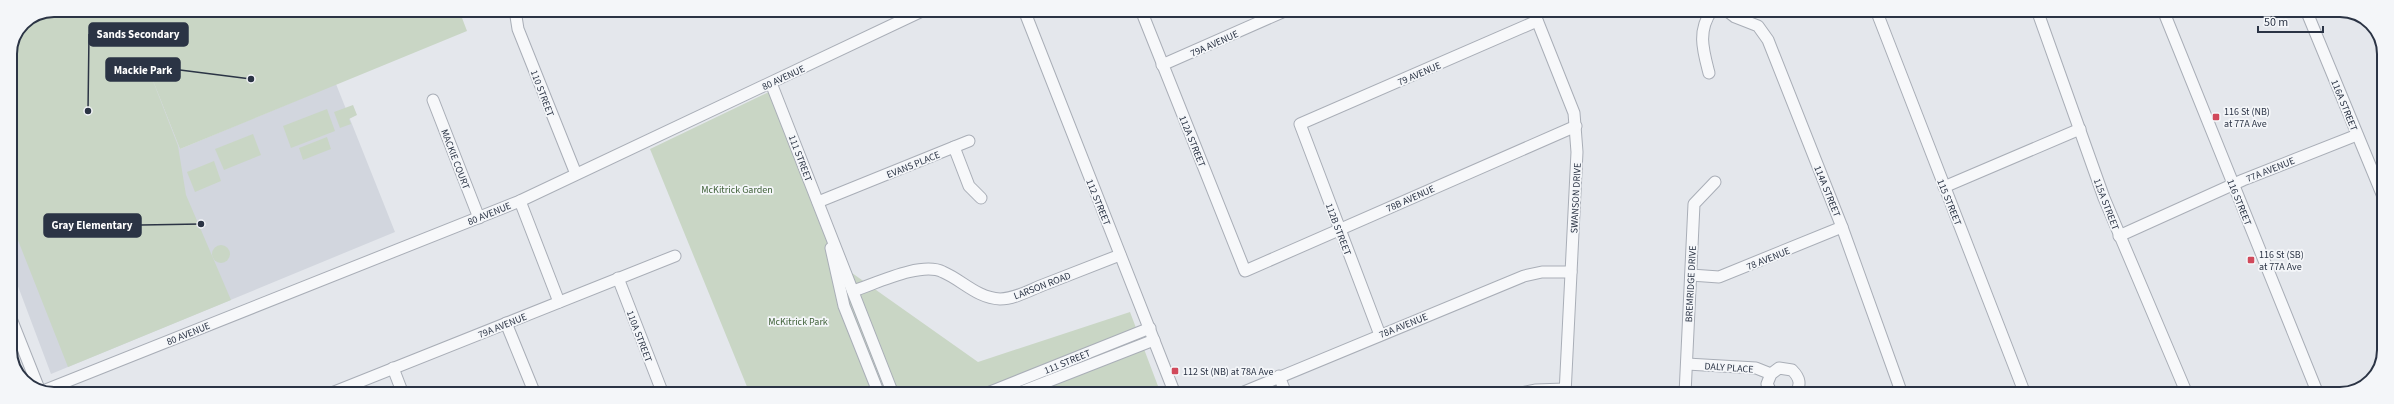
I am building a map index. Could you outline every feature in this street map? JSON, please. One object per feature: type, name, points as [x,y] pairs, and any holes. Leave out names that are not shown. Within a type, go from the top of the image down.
[{"type":"street","name":"110 STREET","points":[[516,17],[518,29],[576,174]]},
{"type":"street","name":"80 AVENUE","points":[[52,387],[520,201],[909,17]]},
{"type":"street","name":"112 STREET","points":[[1026,17],[1172,387]]},
{"type":"street","name":"112A STREET","points":[[1143,17],[1245,271]]},
{"type":"street","name":"79A AVENUE","points":[[1162,65],[1271,17]]},
{"type":"street","name":"SWANSON DRIVE","points":[[1536,17],[1574,114],[1576,126],[1577,152],[1565,387]]},
{"type":"street","points":[[1707,17],[1704,22],[1703,51],[1709,73]]},
{"type":"street","name":"114A STREET","points":[[1735,17],[1758,26],[1768,40],[1842,227],[1899,387]]},
{"type":"street","name":"115 STREET","points":[[1879,17],[2022,387]]},
{"type":"street","name":"115A STREET","points":[[2040,17],[2119,236],[2184,387]]},
{"type":"street","name":"116 STREET","points":[[2167,17],[2315,387]]},
{"type":"street","name":"116A STREET","points":[[2309,17],[2377,182]]},
{"type":"street","name":"79 AVENUE","points":[[1300,124],[1538,21]]},
{"type":"street","name":"111 STREET","points":[[771,83],[890,387]]},
{"type":"street","name":"MACKIE COURT","points":[[433,100],[479,218]]},
{"type":"street","name":"112B STREET","points":[[1300,124],[1380,335]]},
{"type":"street","name":"78B AVENUE","points":[[1245,271],[1576,126]]},
{"type":"street","points":[[1944,187],[2080,129]]},
{"type":"street","name":"77A AVENUE","points":[[2119,236],[2233,185],[2357,135]]},
{"type":"street","name":"EVANS PLACE","points":[[818,202],[969,141]]},
{"type":"street","points":[[954,147],[970,186],[981,198]]},
{"type":"street","name":"BREMRIDGE DRIVE","points":[[1685,387],[1694,204],[1714,182]]},
{"type":"street","points":[[520,201],[559,302]]},
{"type":"street","name":"78 AVENUE","points":[[1691,275],[1719,277],[1842,227]]},
{"type":"street","name":"111 STREET","points":[[830,234],[832,253],[844,306],[876,387]]},
{"type":"street","name":"LARSON ROAD","points":[[852,291],[915,270],[934,269],[943,272],[966,287],[984,295],[1001,299],[1019,295],[1120,255]]},
{"type":"street","name":"79A AVENUE","points":[[346,387],[675,256]]},
{"type":"street","name":"78A AVENUE","points":[[1255,387],[1524,276],[1542,272],[1571,272]]},
{"type":"street","name":"110A STREET","points":[[618,278],[660,387]]},
{"type":"street","points":[[506,323],[532,387]]},
{"type":"street","name":"111 STREET","points":[[1002,387],[1150,328]]},
{"type":"street","points":[[17,334],[36,382]]},
{"type":"street","name":"111 STREET","points":[[1034,387],[1154,340]]},
{"type":"street","name":"DALY PLACE","points":[[1686,364],[1756,368],[1771,374]]},
{"type":"street","points":[[392,368],[400,387]]},
{"type":"street","points":[[1768,387],[1767,384],[1771,374],[1779,368],[1792,370],[1798,377],[1800,387]]},
{"type":"street","points":[[1279,376],[1283,387]]},
{"type":"shaded area","points":[[128,17],[180,149],[336,84],[395,232],[51,374],[17,284],[17,54],[23,33],[33,23],[47,18]]},
{"type":"green space","points":[[54,17],[462,17],[467,31],[180,149],[146,63],[178,146],[186,195],[231,300],[68,367],[17,238],[17,54],[23,33],[33,23]]},
{"type":"green space","name":"McKitrick Park","points":[[771,91],[852,273],[978,362],[1130,312],[1158,387],[747,387],[650,149]]},
{"type":"green space","points":[[353,105],[357,115],[349,119],[351,124],[340,128],[334,112]]},
{"type":"green space","points":[[327,109],[335,131],[291,148],[283,126]]},
{"type":"green space","points":[[253,134],[261,155],[224,170],[215,149]]},
{"type":"green space","points":[[327,137],[331,149],[303,160],[299,148]]},
{"type":"green space","points":[[214,161],[221,181],[195,192],[187,172]]},
{"type":"green space","points":[[221,245],[227,248],[230,254],[227,260],[221,263],[215,260],[212,254],[215,248]]},
{"type":"place","name":"Mackie Park","points":[[251,79]]},
{"type":"place","name":"Sands Secondary","points":[[88,111]]},
{"type":"place","name":"116 St (NB) at 77A Ave","points":[[2216,117]]},
{"type":"place","name":"Gray Elementary","points":[[201,224]]},
{"type":"place","name":"116 St (SB) at 77A Ave","points":[[2251,260]]},
{"type":"place","name":"112 St (NB) at 78A Ave","points":[[1175,371]]},
{"type":"park label","name":"McKitrick Garden","points":[[737,189]]}]
